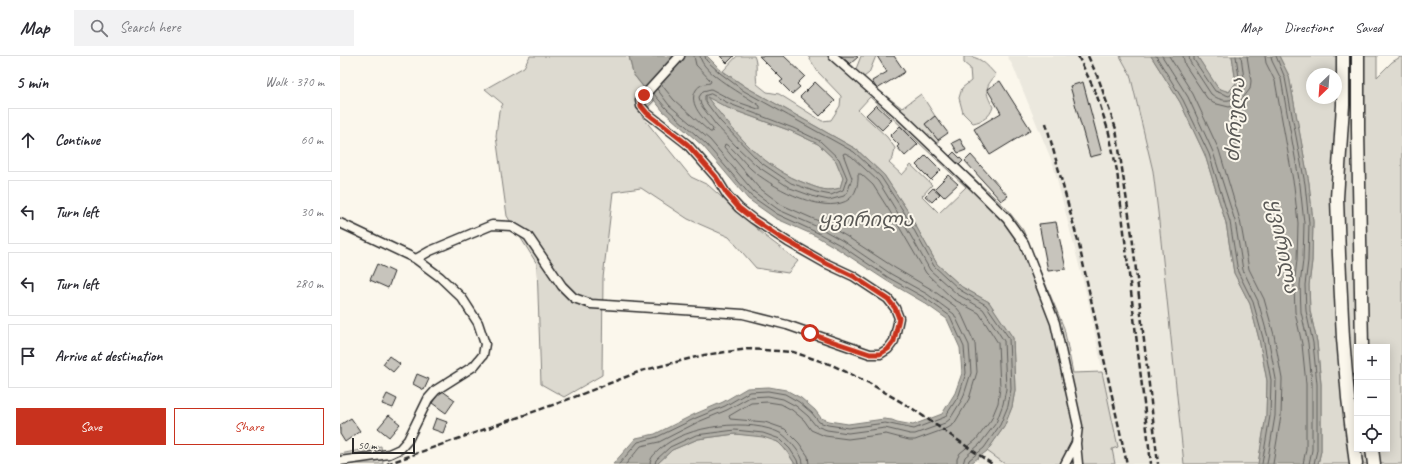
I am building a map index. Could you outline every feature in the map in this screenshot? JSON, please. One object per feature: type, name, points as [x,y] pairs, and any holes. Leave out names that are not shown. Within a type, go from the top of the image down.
[{"type":"highway","points":[[1343,56],[1337,198],[1343,338],[1356,464]]},
{"type":"highway","points":[[1358,56],[1362,344]]},
{"type":"highway","points":[[1372,452],[1374,464]]},
{"type":"street","points":[[416,259],[430,250],[492,225],[511,226],[528,236],[562,286],[574,298],[591,304],[743,314],[787,325],[870,354],[880,354],[888,349],[894,341],[899,318],[895,308],[888,299],[853,276],[826,263],[778,236],[753,219],[739,208],[727,194],[716,177],[687,144],[647,113],[641,106],[640,100],[680,56]]},
{"type":"street","points":[[833,56],[901,116],[974,186],[1007,219],[1024,243],[1056,323],[1078,426],[1076,443],[1078,464]]},
{"type":"street","points":[[340,223],[416,259],[440,277],[462,298],[478,323],[485,344],[483,355],[474,366],[436,390],[428,398],[408,440],[400,449],[389,454],[340,461]]},
{"type":"street","points":[[1065,464],[1076,443]]},
{"type":"shaded area","points":[[530,56],[629,56],[633,74],[654,101],[641,115],[691,177],[708,185],[765,236],[798,261],[788,273],[756,268],[729,237],[688,219],[641,188],[613,192],[603,278],[602,375],[564,397],[541,384],[537,264],[507,216],[496,136],[499,111],[503,104],[485,89],[524,67]]},
{"type":"shaded area","points":[[737,56],[754,56],[756,62],[757,84],[767,92],[779,94],[822,121],[831,120],[840,106],[841,96],[818,72],[808,56],[841,56],[856,69],[861,56],[876,56],[869,73],[864,77],[877,89],[902,108],[921,94],[935,116],[925,124],[938,140],[938,145],[1006,208],[1023,230],[1064,328],[1073,373],[1102,372],[1118,447],[1112,449],[1115,464],[1005,464],[987,451],[1004,427],[1012,407],[1015,390],[1013,338],[989,302],[962,287],[937,264],[907,210],[884,175],[856,149],[746,87],[723,71]],"holes":[[[870,97],[966,187],[939,213],[922,196],[932,185],[911,165],[902,175],[889,163],[893,158],[895,148],[887,137],[858,110]]]},
{"type":"shaded area","points":[[964,56],[979,59],[996,75],[989,83],[987,90],[988,98],[993,107],[992,110],[986,118],[973,123],[963,113],[959,98],[962,88],[971,81],[970,68],[964,63]]},
{"type":"shaded area","points":[[1007,56],[1120,56],[1130,74],[1153,171],[1184,464],[1115,464],[1112,449],[1118,447],[1089,304],[1053,164],[1013,66]]},
{"type":"shaded area","points":[[1120,56],[1151,56],[1180,102],[1205,155],[1226,223],[1234,273],[1250,304],[1259,339],[1267,381],[1266,416],[1258,464],[1184,464],[1153,171],[1130,74]]},
{"type":"shaded area","points":[[1197,56],[1232,56],[1236,83],[1229,92],[1218,89]]},
{"type":"shaded area","points":[[1279,56],[1377,56],[1377,77],[1392,62],[1402,56],[1402,464],[1318,464],[1321,451],[1321,384],[1317,342],[1310,311],[1309,285],[1312,261],[1313,222],[1309,183],[1289,76]]},
{"type":"shaded area","points":[[706,96],[728,108],[791,131],[818,144],[836,161],[843,178],[840,188],[831,190],[820,189],[791,177],[777,169],[750,148]]},
{"type":"shaded area","points":[[735,434],[758,436],[775,440],[784,448],[795,464],[657,464],[672,450],[698,439]]},
{"type":"shaded area","points":[[381,446],[383,464],[340,464],[340,454]]},
{"type":"shaded area","points":[[987,451],[1005,464],[980,464],[975,460]]},
{"type":"water","name":"ყვირილა","points":[[629,56],[707,56],[722,71],[746,87],[856,149],[884,175],[907,210],[937,264],[962,287],[989,302],[1013,338],[1015,390],[1012,407],[1004,427],[987,451],[970,464],[795,464],[787,451],[778,442],[763,437],[735,434],[698,439],[672,450],[657,464],[613,464],[636,438],[655,434],[723,402],[747,388],[769,387],[786,390],[801,398],[815,410],[821,418],[829,421],[848,424],[884,419],[913,425],[942,414],[955,393],[962,373],[960,348],[947,319],[923,302],[887,281],[838,249],[816,236],[775,218],[748,199],[703,146],[663,111],[633,74]],"holes":[[[707,97],[728,108],[791,131],[818,144],[836,161],[843,178],[840,188],[831,190],[820,189],[791,177],[777,169],[739,136]]]},
{"type":"water","name":"ყვირილა","points":[[1151,56],[1197,56],[1218,88],[1229,92],[1236,83],[1232,56],[1279,56],[1289,76],[1309,183],[1313,222],[1312,261],[1309,285],[1310,311],[1317,342],[1321,384],[1321,451],[1318,464],[1258,464],[1266,416],[1267,381],[1259,339],[1250,304],[1234,273],[1226,223],[1205,155],[1180,102]]},
{"type":"building","points":[[720,56],[734,56],[727,63]]},
{"type":"building","points":[[759,56],[784,56],[805,76],[797,84],[800,87],[792,94],[780,82],[783,80]]},
{"type":"building","points":[[841,56],[856,56],[858,57],[850,64]]},
{"type":"building","points":[[877,56],[894,56],[905,72],[877,89],[872,81],[887,72]]},
{"type":"building","points":[[1000,81],[1031,130],[990,155],[974,129],[1001,113],[987,89]]},
{"type":"building","points":[[815,82],[835,101],[820,116],[800,97]]},
{"type":"building","points":[[1083,82],[1102,154],[1090,157],[1070,86]]},
{"type":"building","points":[[876,105],[892,120],[882,130],[866,115]]},
{"type":"building","points":[[935,116],[948,133],[938,140],[925,124]]},
{"type":"building","points":[[900,126],[918,144],[905,156],[897,147],[899,145],[890,136]]},
{"type":"building","points":[[960,139],[966,150],[958,153],[952,143]]},
{"type":"building","points":[[954,152],[963,161],[959,165],[949,157]]},
{"type":"building","points":[[926,155],[941,170],[931,180],[916,165]]},
{"type":"building","points":[[971,155],[1008,196],[1001,201],[965,161]]},
{"type":"building","points":[[948,175],[958,184],[944,197],[935,188]]},
{"type":"building","points":[[933,188],[940,194],[932,202],[925,196]]},
{"type":"building","points":[[1056,222],[1066,269],[1048,271],[1039,224]]},
{"type":"building","points":[[377,264],[394,272],[388,288],[370,280]]},
{"type":"building","points":[[389,356],[400,364],[393,372],[383,364]]},
{"type":"building","points":[[417,374],[429,379],[424,390],[413,384]]},
{"type":"building","points":[[441,390],[455,400],[446,413],[432,403]]},
{"type":"building","points":[[387,394],[397,399],[393,408],[382,404]]},
{"type":"building","points":[[389,415],[400,424],[389,437],[378,428]]},
{"type":"building","points":[[351,418],[360,431],[345,442],[340,434],[340,425]]},
{"type":"building","points":[[436,418],[447,422],[443,433],[432,429]]},
{"type":"railway","points":[[1078,56],[1096,93],[1109,133],[1117,171],[1151,464]]},
{"type":"railway","points":[[1088,56],[1099,80],[1116,129],[1132,235],[1158,464]]},
{"type":"railway","points":[[1046,123],[1079,245],[1127,464]]},
{"type":"railway","points":[[387,464],[564,401],[641,371],[704,355],[748,349],[793,352],[832,365],[869,383],[913,409],[992,464]]},
{"type":"route","points":[[644,95],[640,100],[641,106],[647,113],[662,123],[687,144],[716,177],[727,194],[739,208],[778,236],[826,263],[853,276],[888,299],[895,308],[899,318],[898,330],[894,341],[888,349],[880,354],[870,354],[810,333]]},
{"type":"water label","name":"ძირულა","points":[[1235,120]]}]
